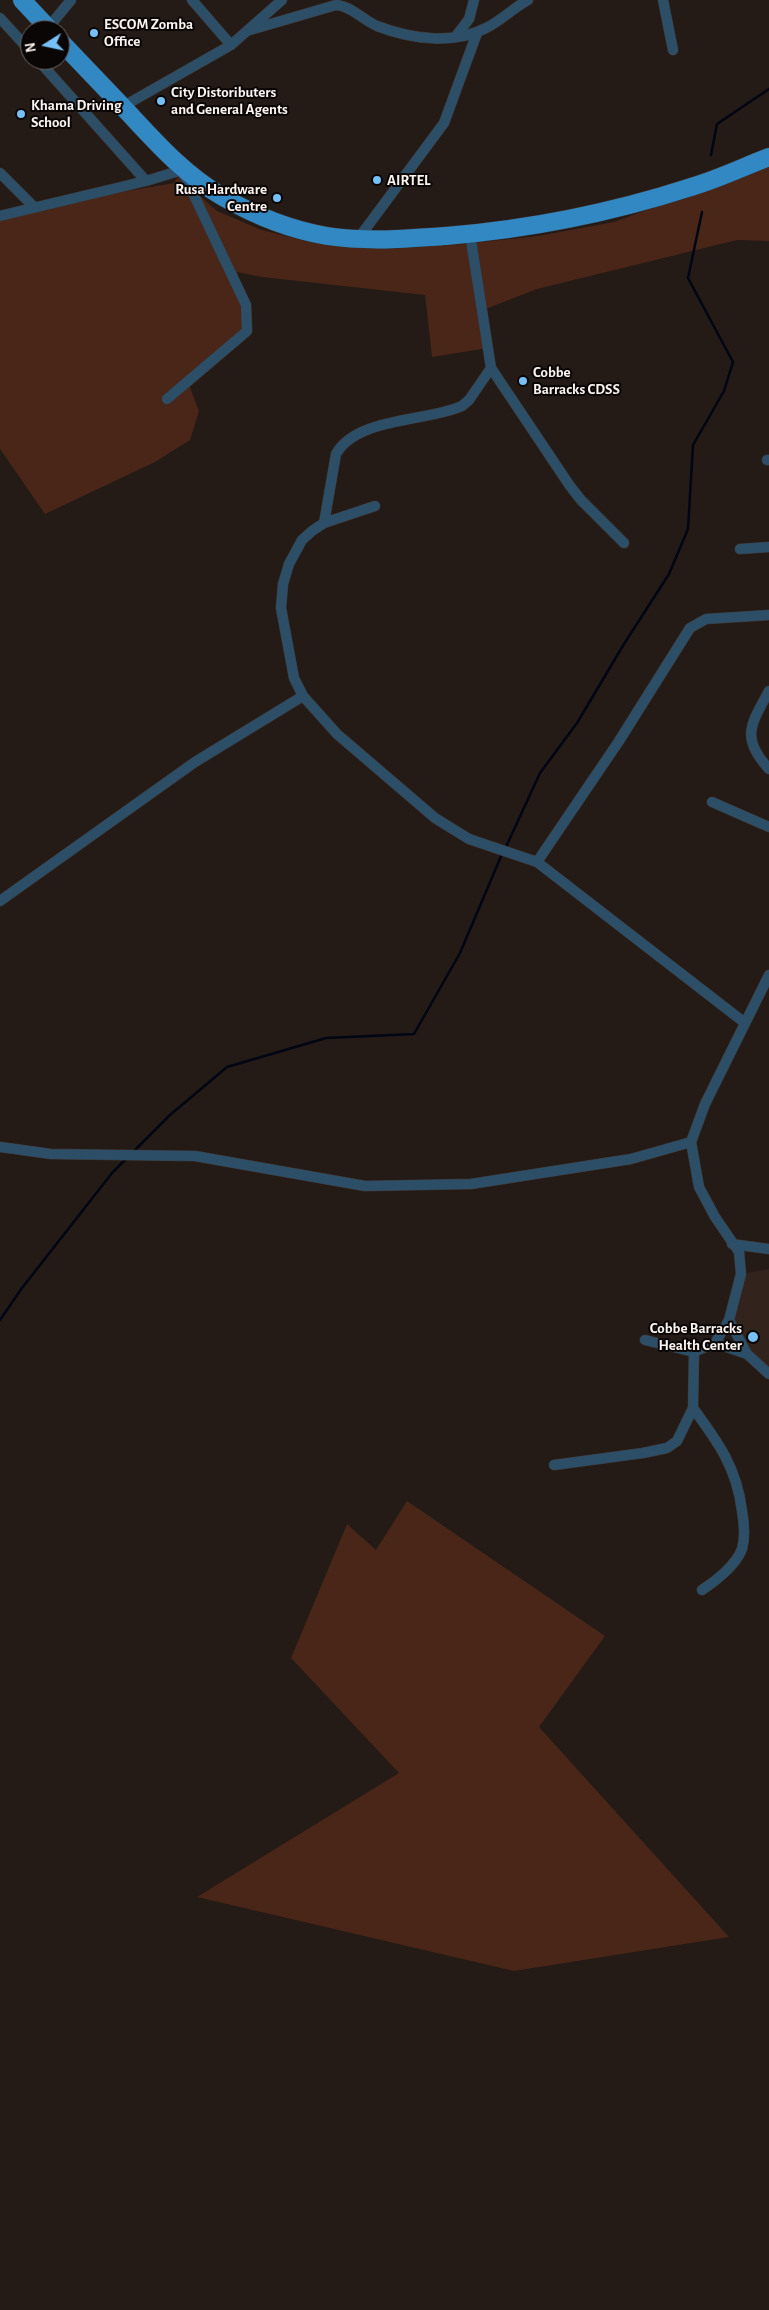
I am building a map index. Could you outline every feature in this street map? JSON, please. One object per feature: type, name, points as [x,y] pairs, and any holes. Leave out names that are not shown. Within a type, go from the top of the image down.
[{"type":"highway","points":[[22,0],[41,20]]},
{"type":"highway","points":[[70,51],[182,170],[223,197],[258,214],[318,234],[358,240],[399,240],[470,234],[551,223],[635,204],[690,188],[769,157]]},
{"type":"street","points":[[60,20],[72,0]]},
{"type":"street","points":[[192,0],[231,45]]},
{"type":"street","points":[[122,106],[231,45],[282,0]]},
{"type":"street","points":[[456,36],[467,22],[474,0]]},
{"type":"street","points":[[250,30],[336,5],[343,6],[373,24],[392,31],[439,39],[475,33],[488,28],[528,0]]},
{"type":"street","points":[[664,0],[673,50]]},
{"type":"street","points":[[0,18],[20,40]]},
{"type":"street","points":[[467,22],[475,33]]},
{"type":"street","points":[[358,240],[444,123],[475,33]]},
{"type":"street","points":[[47,70],[146,181]]},
{"type":"street","points":[[0,216],[146,181],[182,170],[246,305],[247,331],[166,399]]},
{"type":"street","points":[[0,173],[34,207]]},
{"type":"street","points":[[470,234],[491,368],[570,486],[581,500],[624,543]]},
{"type":"street","points":[[324,523],[336,454],[340,447],[364,432],[462,406],[469,400],[491,368]]},
{"type":"street","points":[[375,506],[324,523],[302,540],[289,564],[283,584],[281,608],[294,678],[302,696],[337,734],[435,818],[469,839],[537,862],[746,1023]]},
{"type":"street","points":[[740,549],[769,547]]},
{"type":"street","points":[[537,862],[619,741],[690,628],[706,619],[769,615]]},
{"type":"street","points":[[769,691],[754,718],[750,737],[756,755],[769,769]]},
{"type":"street","points":[[0,901],[196,762],[302,696]]},
{"type":"street","points":[[712,802],[769,826]]},
{"type":"street","points":[[645,1340],[694,1352],[715,1342],[728,1320],[741,1274],[739,1252],[732,1244],[699,1187],[692,1142],[705,1104],[768,979]]},
{"type":"street","points":[[0,1147],[51,1154],[195,1156],[365,1186],[471,1184],[630,1159],[692,1142]]},
{"type":"street","points":[[732,1244],[769,1249]]},
{"type":"street","points":[[728,1320],[747,1354],[769,1374]]},
{"type":"street","points":[[715,1342],[747,1354]]},
{"type":"street","points":[[554,1465],[643,1453],[667,1448],[677,1441],[693,1408],[694,1352]]},
{"type":"street","points":[[693,1408],[730,1462],[740,1492],[744,1524],[742,1550],[721,1577],[702,1590]]},
{"type":"shaded area","points":[[769,165],[769,241],[737,240],[537,289],[483,310],[488,348],[432,357],[425,295],[262,277],[237,272],[246,305],[247,331],[187,380],[199,411],[190,440],[155,462],[45,514],[0,449],[0,216],[34,207],[174,183],[182,170],[184,182],[217,211],[262,230],[313,243],[385,249],[453,245],[538,236],[614,222]]},
{"type":"shaded area","name":"Cobbe Barracks Health Center","points":[[769,1269],[769,1374],[747,1354],[729,1320],[741,1274]]},
{"type":"shaded area","points":[[407,1501],[605,1636],[539,1727],[729,1937],[514,1971],[197,1897],[399,1773],[291,1658],[347,1524],[376,1550]]},
{"type":"waterway","points":[[711,155],[717,124],[769,89]]},
{"type":"waterway","points":[[505,849],[540,773],[577,723],[624,644],[669,574],[688,529],[693,445],[724,391],[733,362],[688,278],[702,212]]},
{"type":"waterway","points":[[133,1152],[170,1115],[227,1067],[326,1038],[414,1034],[460,953],[502,854]]},
{"type":"waterway","points":[[0,1320],[22,1288],[112,1173],[127,1158]]},
{"type":"place","name":"ESCOM Zomba Office","points":[[94,33]]},
{"type":"place","name":"City Distoributers and General Agents","points":[[161,101]]},
{"type":"place","name":"Khama Driving School","points":[[21,114]]},
{"type":"place","name":"AIRTEL","points":[[377,180]]},
{"type":"place","name":"Rusa Hardware Centre","points":[[277,198]]},
{"type":"place","name":"Cobbe Barracks CDSS","points":[[523,381]]},
{"type":"place","name":"Cobbe Barracks Health Center","points":[[753,1337]]}]
